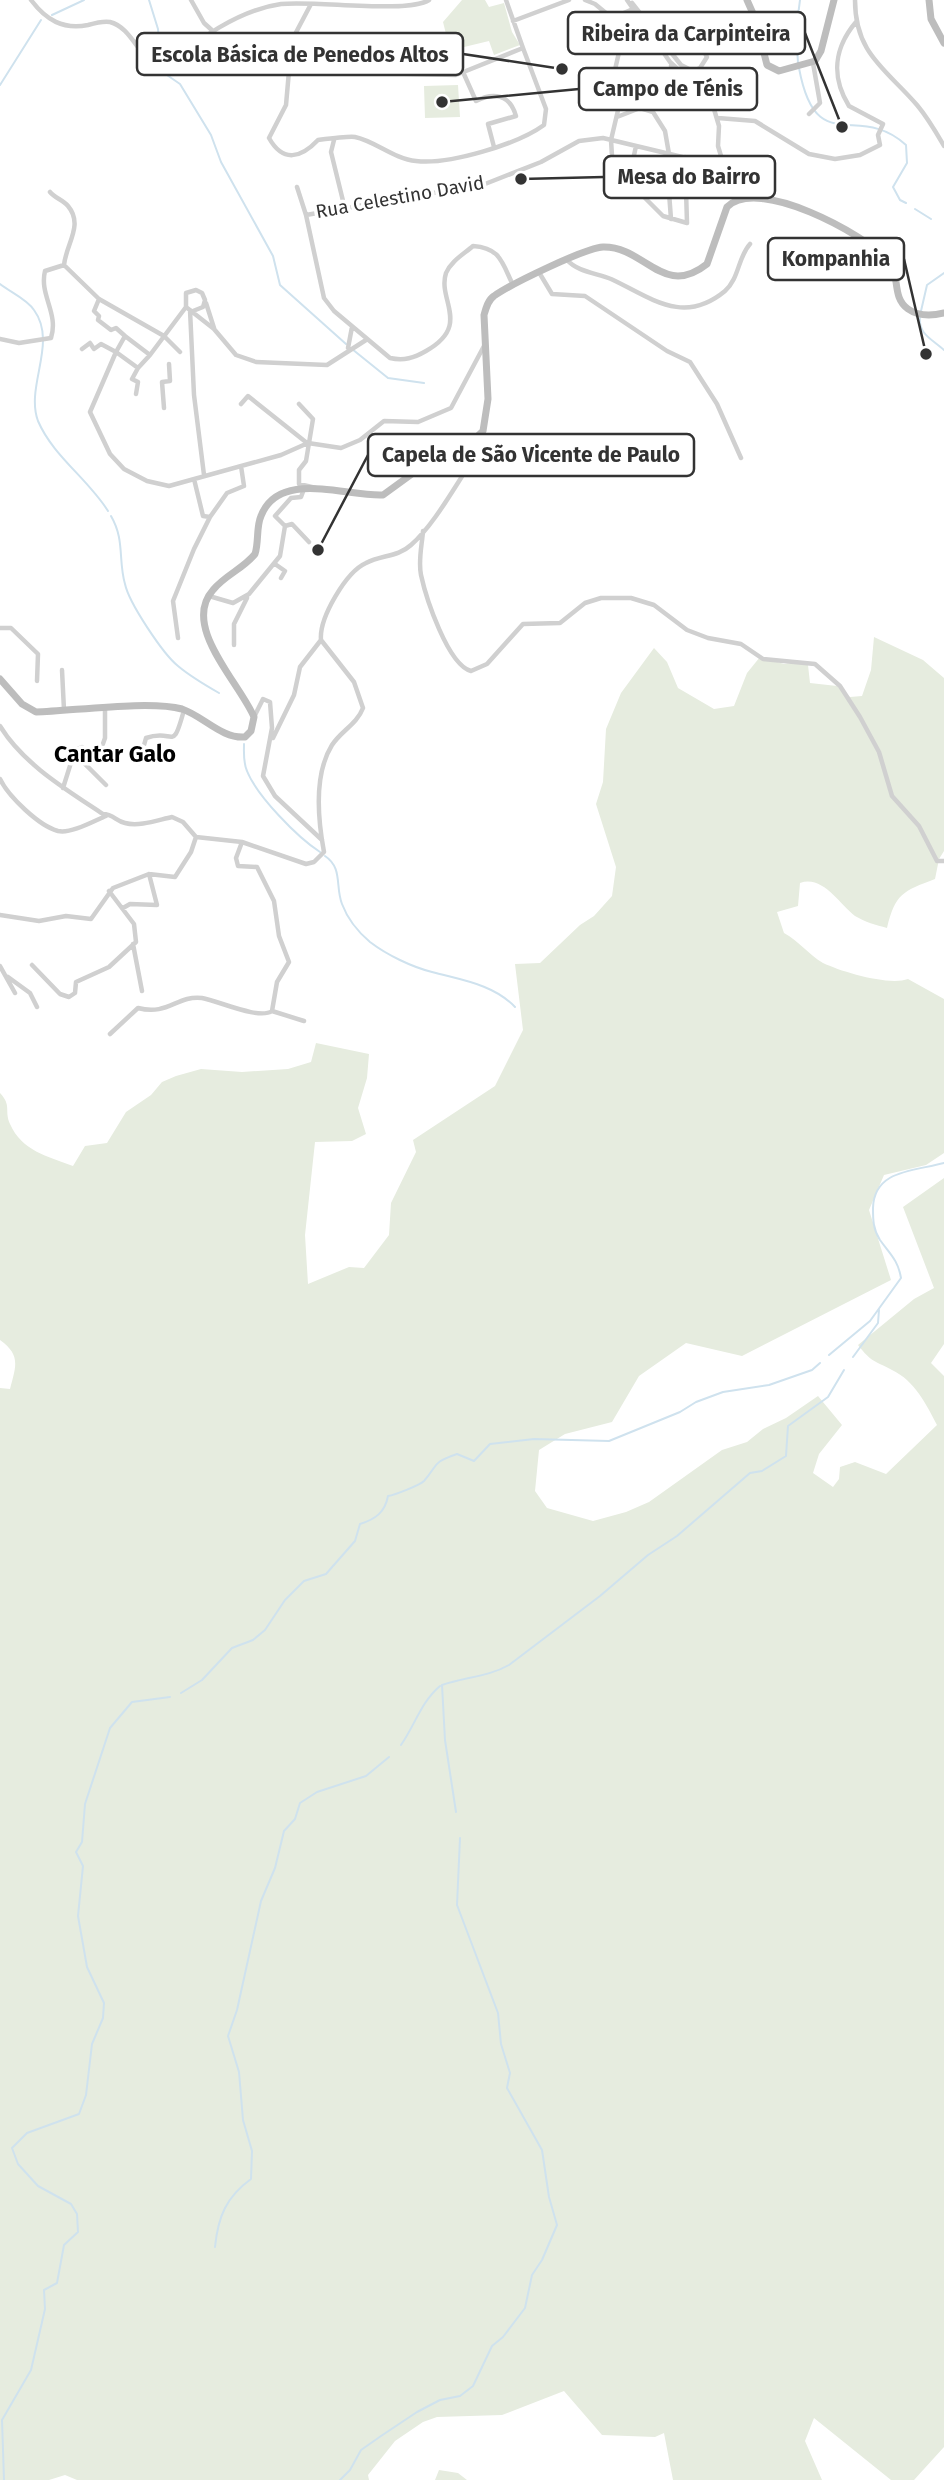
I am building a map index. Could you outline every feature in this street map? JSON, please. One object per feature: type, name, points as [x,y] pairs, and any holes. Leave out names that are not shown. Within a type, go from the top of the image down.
[{"type":"street","points":[[32,0],[46,17],[64,26],[109,22],[122,29],[157,66],[165,67],[196,41],[262,8],[284,4],[379,2],[410,7],[429,0]]},
{"type":"street","points":[[191,0],[204,23],[214,32]]},
{"type":"street","points":[[311,4],[292,40],[286,105],[269,138],[289,157],[296,157],[318,140],[355,137],[381,150],[415,161],[444,160],[494,147],[530,135],[544,125],[546,109],[506,0]]},
{"type":"street","points":[[513,21],[569,0]]},
{"type":"street","points":[[585,0],[596,4],[612,18],[619,38],[614,74],[620,94],[611,140],[612,156],[621,173],[663,216],[687,223],[685,158]]},
{"type":"street","points":[[628,0],[670,62],[711,99],[718,118],[718,146],[724,167]]},
{"type":"street","points":[[628,0],[642,13],[681,65],[693,71],[700,68],[707,57],[691,29]]},
{"type":"street","points":[[747,0],[755,18],[767,65],[779,71],[811,64],[821,51],[834,0]]},
{"type":"street","points":[[855,0],[856,22],[874,62],[916,104],[944,146]]},
{"type":"street","points":[[929,0],[931,19],[944,43]]},
{"type":"street","points":[[612,18],[633,9]]},
{"type":"street","points":[[718,118],[755,121],[809,154],[835,159],[860,155],[880,145],[877,141],[884,126],[849,106],[835,69],[840,46],[856,22]]},
{"type":"street","points":[[289,71],[456,75],[523,48]]},
{"type":"street","points":[[670,62],[678,91],[684,97],[705,96]]},
{"type":"street","points":[[809,114],[820,103],[811,64]]},
{"type":"street","points":[[463,72],[476,101],[490,94],[500,96],[514,110],[516,116],[488,124],[494,147]]},
{"type":"street","points":[[620,94],[634,88],[640,108]]},
{"type":"street","points":[[617,117],[640,108],[653,111],[660,120],[667,153],[671,219]]},
{"type":"street","points":[[334,140],[331,152],[345,209]]},
{"type":"street","name":"Rua Celestino David","points":[[306,215],[485,184],[541,162],[579,141],[611,140],[724,167],[748,180],[777,202]]},
{"type":"street","points":[[636,146],[633,160],[660,191],[669,191]]},
{"type":"street","name":"Rua Celestino David","points":[[297,187],[306,215],[324,298],[352,327]]},
{"type":"street","points":[[50,192],[67,204],[75,220],[75,230],[64,265]]},
{"type":"street","points":[[254,717],[208,637],[202,612],[209,596],[255,554],[260,518],[265,509],[286,491],[304,489],[383,495],[416,471],[476,440],[486,421],[484,314],[492,297],[567,260],[592,249],[605,247],[666,274],[685,277],[707,264],[727,207],[732,202],[749,198],[777,202],[827,219],[881,254],[895,271],[901,304],[913,312],[933,316],[944,313]]},
{"type":"street","points":[[567,260],[573,267],[609,278],[663,307],[676,308],[708,302],[727,290],[750,244]]},
{"type":"street","points":[[348,349],[352,327],[390,358],[402,361],[439,343],[447,332],[451,318],[445,275],[453,262],[473,246],[489,247],[497,254],[513,286]]},
{"type":"street","points":[[0,339],[10,343],[39,342],[51,338],[54,321],[42,288],[45,271],[64,265]]},
{"type":"street","points":[[64,265],[99,299],[164,337],[180,352]]},
{"type":"street","points":[[540,274],[552,294],[585,296],[667,351],[690,362],[717,404],[741,458]]},
{"type":"street","points":[[214,329],[205,300],[199,291],[189,291],[183,300],[190,309],[214,329],[236,355],[256,362],[327,365],[367,339]]},
{"type":"street","points":[[99,299],[94,311],[99,316],[98,320],[110,330],[116,328],[150,355]]},
{"type":"street","points":[[135,394],[138,382],[132,379],[138,368],[190,309],[203,307],[205,300]]},
{"type":"street","points":[[190,309],[194,395],[204,475]]},
{"type":"street","points":[[193,330],[199,322],[207,323]]},
{"type":"street","points":[[125,336],[90,412],[110,454],[124,469],[147,481],[169,486],[241,466],[308,443],[341,448],[359,440],[384,421],[418,422],[451,408],[484,345]]},
{"type":"street","points":[[82,349],[90,344],[94,349],[101,344],[138,368]]},
{"type":"street","points":[[164,408],[162,382],[170,381],[169,364]]},
{"type":"street","points":[[241,404],[248,396],[308,443]]},
{"type":"street","points":[[299,404],[313,419],[306,460],[299,470],[299,484],[312,484],[319,490]]},
{"type":"street","points":[[322,840],[303,825],[267,785],[264,766],[270,743],[294,695],[300,667],[321,640],[324,614],[360,567],[405,550],[423,531],[472,461],[479,448],[476,440]]},
{"type":"street","points":[[178,639],[173,601],[210,517],[227,493],[244,486],[241,466]]},
{"type":"street","points":[[194,479],[203,516],[210,517]]},
{"type":"street","points":[[234,645],[234,624],[249,594],[275,564],[284,545],[285,526],[275,516],[277,510],[291,498],[300,496],[304,489]]},
{"type":"street","points":[[285,526],[292,524],[309,542]]},
{"type":"street","points":[[423,531],[421,575],[447,647],[466,669],[471,671],[487,664],[523,624],[561,623],[585,603],[601,598],[631,598],[654,605],[687,630],[708,638],[741,644],[762,659],[815,664],[835,680],[853,706],[879,752],[892,796],[919,827],[942,862]]},
{"type":"street","points":[[275,564],[285,571],[281,578]]},
{"type":"street","points":[[209,596],[233,603],[249,594]]},
{"type":"street","points":[[0,628],[11,628],[38,654],[37,681]]},
{"type":"street","points":[[0,726],[26,755],[63,788],[103,814],[110,814],[124,823],[155,822],[172,817],[183,822],[196,837],[242,842],[306,864],[320,858],[324,852],[321,775],[326,759],[333,743],[355,722],[363,708],[355,682],[321,640]]},
{"type":"street","points":[[62,670],[64,711]]},
{"type":"street","points":[[0,679],[30,710],[163,706],[184,710],[230,735],[245,737],[251,731],[254,717],[258,714],[263,699],[270,702],[270,743]]},
{"type":"street","points":[[63,788],[74,753],[82,747],[92,756],[100,752],[105,738],[105,709]]},
{"type":"street","points":[[139,763],[145,738],[177,736],[184,710]]},
{"type":"street","points":[[74,753],[106,785]]},
{"type":"street","points":[[0,779],[10,797],[56,830],[66,830],[110,814]]},
{"type":"street","points":[[0,915],[38,921],[66,916],[86,921],[91,919],[109,891],[130,879],[149,874],[175,877],[191,852],[196,837]]},
{"type":"street","points":[[242,842],[236,858],[238,866],[257,867],[271,891],[279,936],[289,962],[277,982],[272,1011]]},
{"type":"street","points":[[122,908],[130,904],[157,905],[149,874]]},
{"type":"street","points":[[109,891],[134,924],[133,944],[142,991]]},
{"type":"street","points":[[32,965],[60,994],[69,997],[75,993],[76,982],[108,967],[133,944]]},
{"type":"street","points":[[0,966],[15,993]]},
{"type":"street","points":[[8,977],[30,993],[37,1007]]},
{"type":"street","points":[[110,1034],[138,1008],[153,1012],[191,998],[213,1000],[262,1015],[272,1011],[304,1021]]},
{"type":"shaded area","points":[[462,0],[485,0],[489,7],[504,3],[512,32],[520,45],[494,55],[489,41],[464,47],[449,46],[443,22]]},
{"type":"shaded area","points":[[458,85],[460,117],[425,118],[424,86]]},
{"type":"shaded area","points":[[874,637],[923,660],[944,678],[944,851],[939,859],[935,879],[902,895],[893,908],[887,928],[855,916],[830,892],[816,883],[800,883],[798,906],[777,912],[784,933],[823,963],[853,974],[878,979],[908,979],[944,999],[944,1153],[926,1165],[884,1175],[869,1210],[891,1280],[742,1356],[686,1343],[639,1376],[612,1422],[565,1434],[539,1450],[535,1491],[547,1508],[593,1521],[626,1512],[649,1502],[722,1450],[747,1442],[763,1429],[786,1418],[818,1396],[842,1425],[819,1454],[813,1473],[833,1487],[839,1479],[840,1467],[855,1462],[886,1474],[937,1425],[919,1394],[907,1380],[870,1358],[858,1345],[914,1299],[934,1288],[903,1207],[944,1178],[944,1344],[931,1363],[944,1376],[944,2447],[914,2480],[891,2480],[814,2418],[805,2441],[822,2480],[673,2480],[664,2433],[655,2437],[602,2435],[564,2391],[502,2415],[437,2417],[423,2422],[395,2441],[368,2475],[369,2480],[77,2480],[65,2475],[49,2480],[0,2480],[0,1388],[10,1389],[15,1362],[7,1345],[0,1340],[0,1093],[6,1101],[10,1124],[21,1141],[36,1151],[73,1166],[85,1146],[107,1143],[126,1112],[151,1095],[162,1082],[176,1076],[201,1069],[242,1072],[288,1069],[311,1062],[316,1043],[369,1054],[367,1078],[358,1108],[366,1134],[352,1141],[315,1142],[305,1235],[308,1284],[349,1267],[364,1268],[389,1235],[391,1203],[416,1152],[413,1140],[495,1086],[523,1030],[515,964],[540,963],[580,925],[594,916],[612,896],[616,867],[596,804],[603,782],[606,729],[621,693],[654,648],[667,662],[678,688],[714,709],[734,706],[747,673],[760,657],[784,664],[798,662],[808,665],[810,683],[837,686],[850,697],[862,696],[871,670]]},
{"type":"shaded area","points":[[439,2470],[458,2473],[467,2480],[435,2480]]},
{"type":"waterway","points":[[52,15],[84,0]]},
{"type":"waterway","points":[[149,0],[158,29],[161,63]]},
{"type":"waterway","points":[[798,63],[796,31],[800,0]]},
{"type":"waterway","points":[[0,85],[41,20]]},
{"type":"waterway","points":[[799,68],[807,96],[816,113],[828,121],[871,127],[888,133],[906,145],[907,163],[893,187],[900,200],[906,203]]},
{"type":"waterway","points":[[164,73],[180,84],[211,135],[221,162],[273,256],[280,285],[346,344]]},
{"type":"waterway","points":[[915,209],[931,219]]},
{"type":"waterway","points":[[921,311],[927,285],[944,273]]},
{"type":"waterway","points":[[0,284],[31,306],[41,323],[43,336],[35,408],[44,434],[108,511]]},
{"type":"waterway","points":[[920,317],[921,328],[944,350]]},
{"type":"waterway","points":[[352,349],[388,378],[424,383]]},
{"type":"waterway","points":[[111,516],[120,542],[125,584],[140,615],[156,640],[178,666],[219,693]]},
{"type":"waterway","points":[[244,744],[246,768],[259,792],[289,826],[320,852]]},
{"type":"waterway","points":[[325,856],[334,866],[340,897],[347,915],[370,942],[416,967],[487,988],[515,1007]]},
{"type":"waterway","points":[[829,1355],[870,1321],[901,1278],[896,1262],[875,1228],[875,1195],[881,1186],[898,1174],[944,1163]]},
{"type":"waterway","points":[[853,1357],[878,1323],[879,1310]]},
{"type":"waterway","points":[[181,1693],[202,1680],[232,1648],[253,1640],[265,1630],[285,1600],[304,1581],[326,1574],[355,1541],[360,1524],[379,1514],[388,1496],[422,1483],[436,1464],[443,1460],[457,1454],[474,1461],[490,1444],[534,1439],[609,1441],[723,1392],[769,1385],[812,1370],[820,1363]]},
{"type":"waterway","points":[[456,1812],[445,1740],[442,1685],[493,1672],[509,1665],[600,1596],[648,1555],[677,1536],[750,1473],[762,1471],[786,1456],[788,1426],[828,1397],[844,1370]]},
{"type":"waterway","points":[[401,1745],[423,1706],[440,1686]]},
{"type":"waterway","points":[[4,2480],[2,2420],[31,2370],[45,2309],[44,2290],[57,2283],[64,2245],[78,2232],[77,2214],[71,2204],[38,2186],[18,2164],[12,2148],[27,2133],[79,2114],[86,2095],[92,2044],[103,2018],[104,2003],[87,1967],[78,1916],[83,1866],[76,1852],[82,1842],[85,1804],[110,1728],[132,1702],[170,1697]]},
{"type":"waterway","points":[[215,2247],[218,2226],[225,2208],[235,2193],[251,2179],[252,2151],[243,2120],[239,2072],[228,2036],[237,2010],[261,1901],[275,1868],[284,1831],[295,1819],[300,1803],[317,1792],[366,1776],[389,1757]]},
{"type":"waterway","points":[[340,2480],[350,2470],[361,2450],[417,2412],[440,2400],[460,2396],[473,2386],[492,2346],[503,2337],[525,2308],[532,2275],[542,2260],[557,2225],[549,2197],[542,2150],[507,2088],[510,2073],[501,2044],[498,2013],[457,1905],[460,1838]]},
{"type":"place","name":"Escola Básica de Penedos Altos","points":[[562,69]]},
{"type":"place","name":"Campo de Ténis","points":[[442,102]]},
{"type":"place","name":"Ribeira da Carpinteira","points":[[842,127]]},
{"type":"place","name":"Mesa do Bairro","points":[[521,179]]},
{"type":"place","name":"Kompanhia","points":[[926,354]]},
{"type":"place","name":"Capela de São Vicente de Paulo","points":[[318,550]]},
{"type":"district","name":"Cantar Galo","points":[[115,754]]}]
